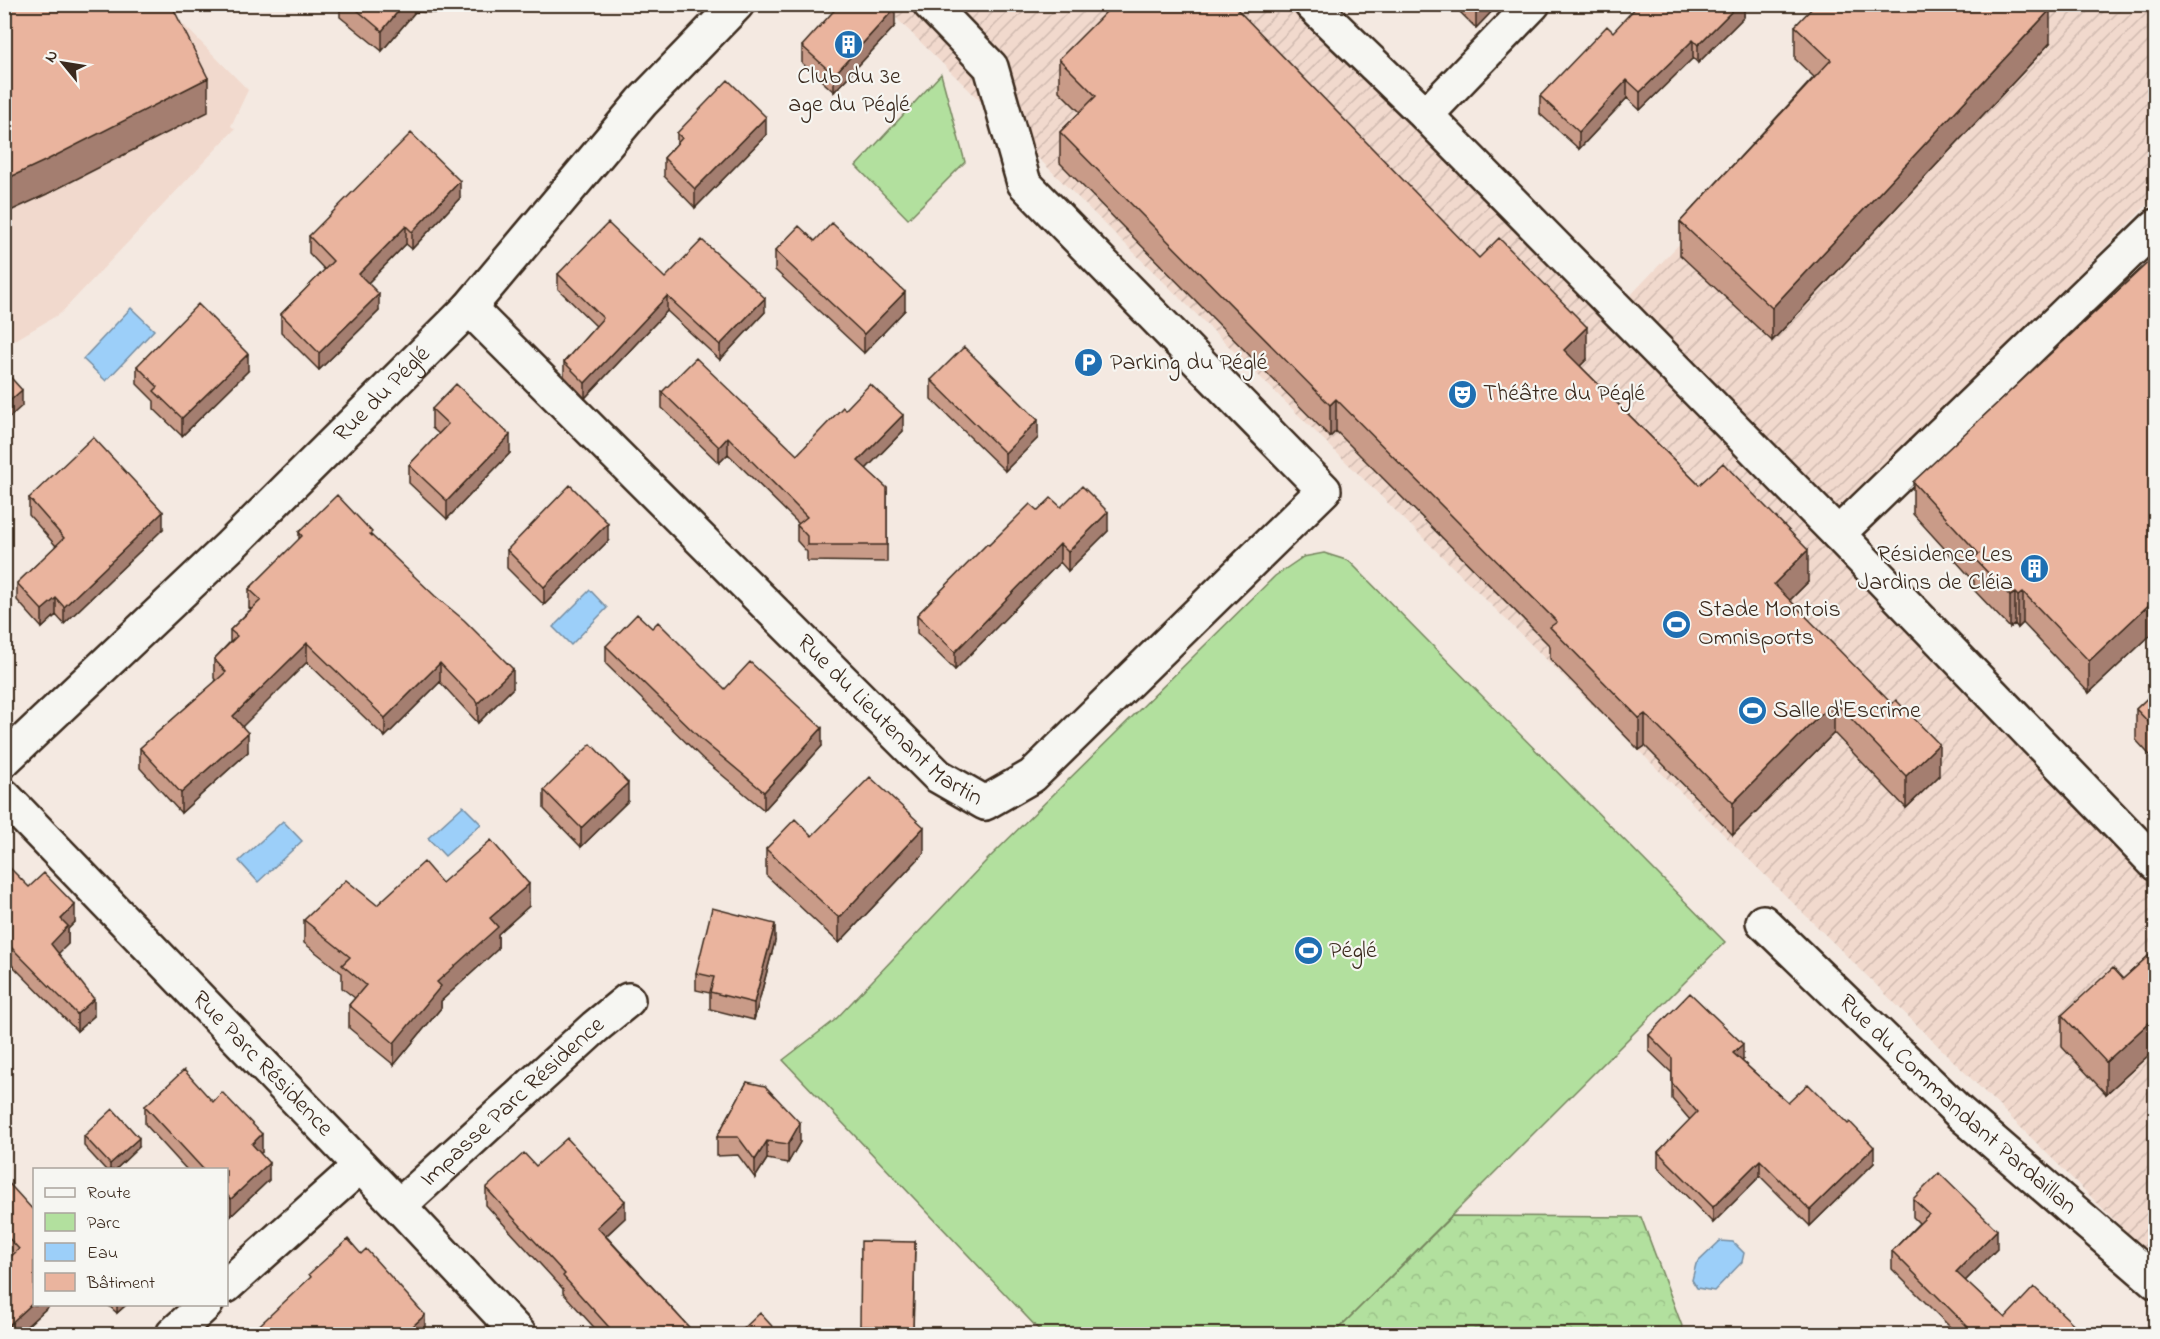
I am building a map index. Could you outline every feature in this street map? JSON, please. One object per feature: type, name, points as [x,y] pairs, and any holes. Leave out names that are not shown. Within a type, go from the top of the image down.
[{"type":"street","name":"Rue du Péglé","points":[[4,760],[230,546],[469,308],[642,102],[737,4]]},
{"type":"street","name":"Rue du Lieutenant Martin","points":[[469,308],[938,776],[986,803],[1032,776],[1324,490],[1024,183],[991,67],[930,4]]},
{"type":"street","points":[[1311,4],[1426,116],[1838,534],[2156,864]]},
{"type":"street","points":[[1426,116],[1533,4]]},
{"type":"street","points":[[1838,534],[2156,226]]},
{"type":"street","name":"Rue Parc Résidence","points":[[4,796],[399,1206],[519,1335]]},
{"type":"street","name":"Rue du Commandant Pardaillan","points":[[1763,922],[1960,1113],[2156,1282]]},
{"type":"street","name":"Impasse Parc Résidence","points":[[399,1206],[595,1027],[628,1000]]},
{"type":"street","points":[[228,1284],[360,1166]]},
{"type":"street","points":[[173,1335],[205,1306]]},
{"type":"shaded area","points":[[5,5],[186,5],[175,16],[248,90],[231,126],[235,129],[61,313],[5,346]]},
{"type":"shaded area","points":[[883,5],[1328,5],[1627,299],[1906,5],[2155,5],[2155,197],[1838,516],[2155,872],[2155,1260]]},
{"type":"green space","points":[[941,74],[965,162],[908,219],[856,166]]},
{"type":"green space","name":"Péglé","points":[[1324,553],[1349,561],[1725,942],[1333,1334],[1043,1334],[783,1060],[835,1020],[987,860],[1275,576],[1303,557]]},
{"type":"green space","points":[[1452,1216],[1641,1217],[1685,1334],[1333,1334]]},
{"type":"water","points":[[131,308],[154,330],[106,381],[83,359]]},
{"type":"water","points":[[590,590],[607,608],[571,645],[553,627]]},
{"type":"water","points":[[463,806],[481,824],[445,856],[428,838]]},
{"type":"water","points":[[283,821],[302,841],[258,882],[239,861]]},
{"type":"water","points":[[1720,1241],[1733,1242],[1744,1253],[1742,1262],[1714,1291],[1697,1288],[1692,1280],[1696,1264]]},
{"type":"building","points":[[4,4],[171,4],[208,78],[4,180]]},
{"type":"building","points":[[350,4],[404,4],[382,31]]},
{"type":"building","name":"Club du 3e age du Péglé","points":[[840,4],[891,4],[895,8],[834,75],[802,46]]},
{"type":"building","points":[[1114,4],[1232,4],[1479,258],[1499,238],[1587,327],[1564,350],[1699,485],[1723,463],[1808,550],[1774,584],[1892,704],[1896,700],[1939,744],[1906,776],[1834,701],[1733,803],[1645,714],[1639,718],[1550,627],[1557,622],[1336,399],[1330,405],[1060,132],[1096,96],[1059,59]]},
{"type":"building","points":[[1470,4],[1482,4],[1476,10]]},
{"type":"building","points":[[1639,4],[1739,4],[1698,45],[1693,40],[1640,92],[1627,80],[1579,132],[1540,96],[1607,26],[1613,32]]},
{"type":"building","points":[[1816,4],[2045,4],[2050,10],[1772,308],[1680,222],[1831,60],[1795,26]]},
{"type":"building","points":[[728,80],[766,117],[695,189],[664,158],[682,138],[677,133]]},
{"type":"building","points":[[411,133],[460,181],[412,232],[406,226],[359,274],[379,294],[319,353],[281,314],[333,261],[309,236]]},
{"type":"building","points":[[608,223],[665,278],[702,240],[765,298],[720,345],[667,296],[585,383],[564,362],[603,318],[558,274]]},
{"type":"building","points":[[832,223],[905,292],[864,334],[775,251],[799,226],[815,241]]},
{"type":"building","points":[[2156,255],[2156,598],[2089,661],[2023,592],[2018,596],[2015,593],[2010,596],[1974,558],[1979,554],[1913,482]]},
{"type":"building","points":[[198,304],[248,354],[182,418],[154,391],[158,387],[137,366]]},
{"type":"building","points":[[964,347],[1038,420],[1005,453],[931,380]]},
{"type":"building","points":[[696,358],[797,455],[843,407],[845,410],[870,384],[903,415],[858,461],[887,488],[887,545],[807,545],[807,536],[797,525],[807,517],[728,437],[719,447],[662,392]]},
{"type":"building","points":[[4,370],[22,390],[4,406]]},
{"type":"building","points":[[456,384],[510,435],[447,501],[409,465],[448,424],[432,409]]},
{"type":"building","points":[[93,437],[163,512],[64,607],[56,598],[42,610],[17,583],[64,538],[29,498]]},
{"type":"building","points":[[570,485],[608,523],[544,587],[507,550]]},
{"type":"building","points":[[1082,486],[1108,512],[1068,552],[1060,544],[955,652],[917,615],[1030,504],[1038,511],[1051,498],[1061,507]]},
{"type":"building","points":[[337,495],[372,532],[370,534],[435,596],[464,620],[513,669],[478,703],[440,663],[385,718],[307,643],[233,716],[248,733],[181,793],[140,748],[226,672],[214,659],[237,636],[230,630],[261,600],[249,589],[302,536],[299,532]]},
{"type":"building","points":[[637,614],[652,628],[658,622],[725,689],[750,662],[822,728],[764,792],[703,741],[606,646]]},
{"type":"building","points":[[2156,690],[2156,730],[2136,709]]},
{"type":"building","points":[[591,744],[628,783],[581,828],[544,790]]},
{"type":"building","points":[[870,777],[924,827],[839,918],[766,849],[795,819],[812,836]]},
{"type":"building","points":[[491,840],[529,884],[490,918],[498,927],[437,982],[441,986],[394,1043],[349,1005],[366,985],[342,965],[350,957],[304,920],[346,880],[377,905],[424,862],[442,883]]},
{"type":"building","points":[[9,867],[29,887],[44,873],[75,905],[61,919],[68,926],[51,944],[94,999],[77,1014],[4,940],[4,872]]},
{"type":"building","points":[[712,908],[775,924],[754,1003],[710,992],[714,977],[696,973]]},
{"type":"building","points":[[2156,949],[2156,1026],[2151,1021],[2106,1062],[2062,1015],[2113,968],[2123,979]]},
{"type":"building","points":[[1690,993],[1743,1044],[1733,1053],[1788,1103],[1808,1084],[1874,1147],[1810,1210],[1760,1160],[1713,1207],[1658,1152],[1697,1112],[1672,1083],[1672,1058],[1649,1035]]},
{"type":"building","points":[[184,1070],[213,1102],[222,1092],[262,1134],[252,1144],[269,1163],[231,1199],[228,1196],[228,1168],[202,1168],[145,1106]]},
{"type":"building","points":[[747,1082],[765,1086],[800,1123],[788,1144],[767,1141],[755,1160],[738,1137],[717,1137]]},
{"type":"building","points":[[113,1109],[139,1138],[110,1164],[84,1136]]},
{"type":"building","points":[[567,1138],[625,1201],[597,1227],[696,1335],[616,1335],[563,1276],[565,1274],[486,1188],[524,1153],[536,1166]]},
{"type":"building","points":[[1939,1173],[1997,1230],[1956,1272],[2005,1318],[2034,1287],[2085,1335],[1976,1335],[1892,1251],[1929,1214],[1913,1199]]},
{"type":"building","points":[[4,1178],[33,1210],[33,1303],[9,1325],[14,1331],[11,1335],[4,1335],[4,1263],[19,1249],[4,1233]]},
{"type":"building","points":[[348,1239],[361,1254],[366,1249],[425,1315],[403,1335],[249,1335],[311,1277],[309,1274]]},
{"type":"building","points":[[861,1241],[915,1242],[913,1328],[860,1326]]},
{"type":"building","points":[[760,1313],[780,1335],[737,1335]]},
{"type":"place","name":"Club du 3e age du Péglé","points":[[849,44]]},
{"type":"place","name":"Parking du Péglé","points":[[1089,363]]},
{"type":"place","name":"Théâtre du Péglé","points":[[1462,394]]},
{"type":"place","name":"Résidence Les Jardins de Cléia","points":[[2034,569]]},
{"type":"place","name":"Stade Montois Omnisports","points":[[1677,624]]},
{"type":"place","name":"Salle d'Escrime","points":[[1752,711]]},
{"type":"place","name":"Péglé","points":[[1308,951]]}]
